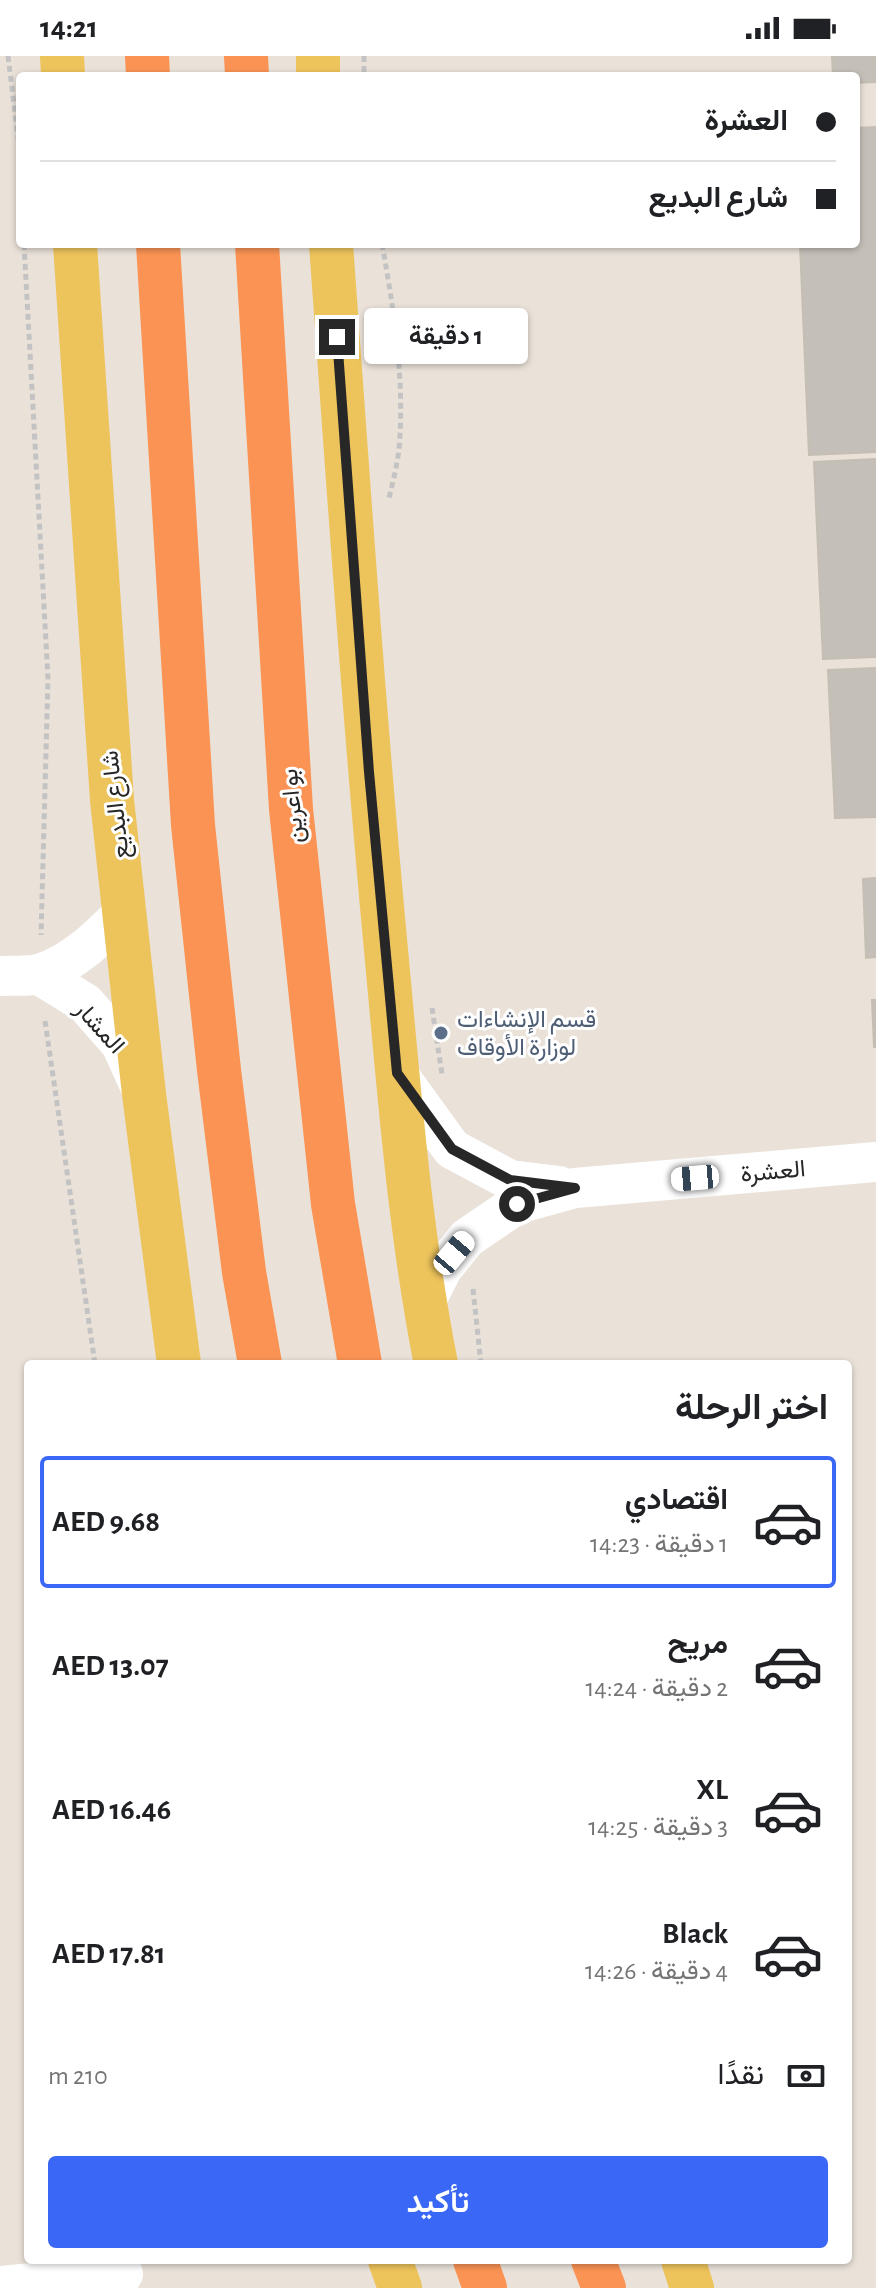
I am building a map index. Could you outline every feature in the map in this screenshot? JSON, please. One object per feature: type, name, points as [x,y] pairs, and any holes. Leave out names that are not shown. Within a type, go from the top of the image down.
[{"type":"highway","points":[[158,248],[193,825],[244,1272],[259,1360]]},
{"type":"highway","name":"بو اعرين","points":[[257,248],[291,809],[333,1204],[359,1360]]},
{"type":"highway","points":[[476,2264],[485,2288]]},
{"type":"highway","points":[[595,2264],[604,2288]]},
{"type":"highway","points":[[618,2288],[619,2264]]},
{"type":"main road","name":"شارع البديع","points":[[75,248],[112,800],[144,1094],[178,1360]]},
{"type":"main road","points":[[331,248],[369,772],[397,1073],[424,1305],[435,1360]]},
{"type":"main road","points":[[391,2264],[400,2288]]},
{"type":"main road","points":[[684,2264],[692,2288]]},
{"type":"street","points":[[19,975],[73,956],[97,940],[126,910]]},
{"type":"street","name":"المشار","points":[[19,975],[85,1003],[121,1044],[144,1094]]},
{"type":"street","name":"العشرة","points":[[397,1073],[452,1149],[510,1180],[575,1188]]},
{"type":"street","name":"العشرة","points":[[424,1305],[442,1269],[467,1238],[517,1204],[575,1188],[876,1162]]},
{"type":"street","points":[[0,2286],[124,2274]]},
{"type":"path","points":[[8,56],[16,121]]},
{"type":"path","points":[[24,248],[48,679],[41,946],[19,975],[94,1360]]},
{"type":"path","points":[[383,248],[400,396],[399,451],[387,511]]},
{"type":"path","points":[[431,1004],[443,1076]]},
{"type":"path","points":[[467,1238],[481,1360]]},
{"type":"building","points":[[832,56],[876,56],[876,82],[860,83],[860,72],[833,72]]},
{"type":"building","points":[[876,127],[876,452],[809,455],[800,248],[860,248],[860,128]]},
{"type":"building","points":[[876,459],[876,657],[823,659],[814,462]]},
{"type":"building","points":[[876,668],[876,817],[835,818],[828,670]]},
{"type":"building","points":[[876,878],[876,957],[866,958],[863,879]]},
{"type":"building","points":[[872,1000],[876,1000],[876,1047],[874,1047]]},
{"type":"place","name":"قسم الإنشاءات لوزارة الأوقاف","points":[[441,1033]]},
{"type":"route","points":[[337,337],[369,772],[397,1073],[452,1149],[510,1180],[575,1188],[517,1204]]}]
